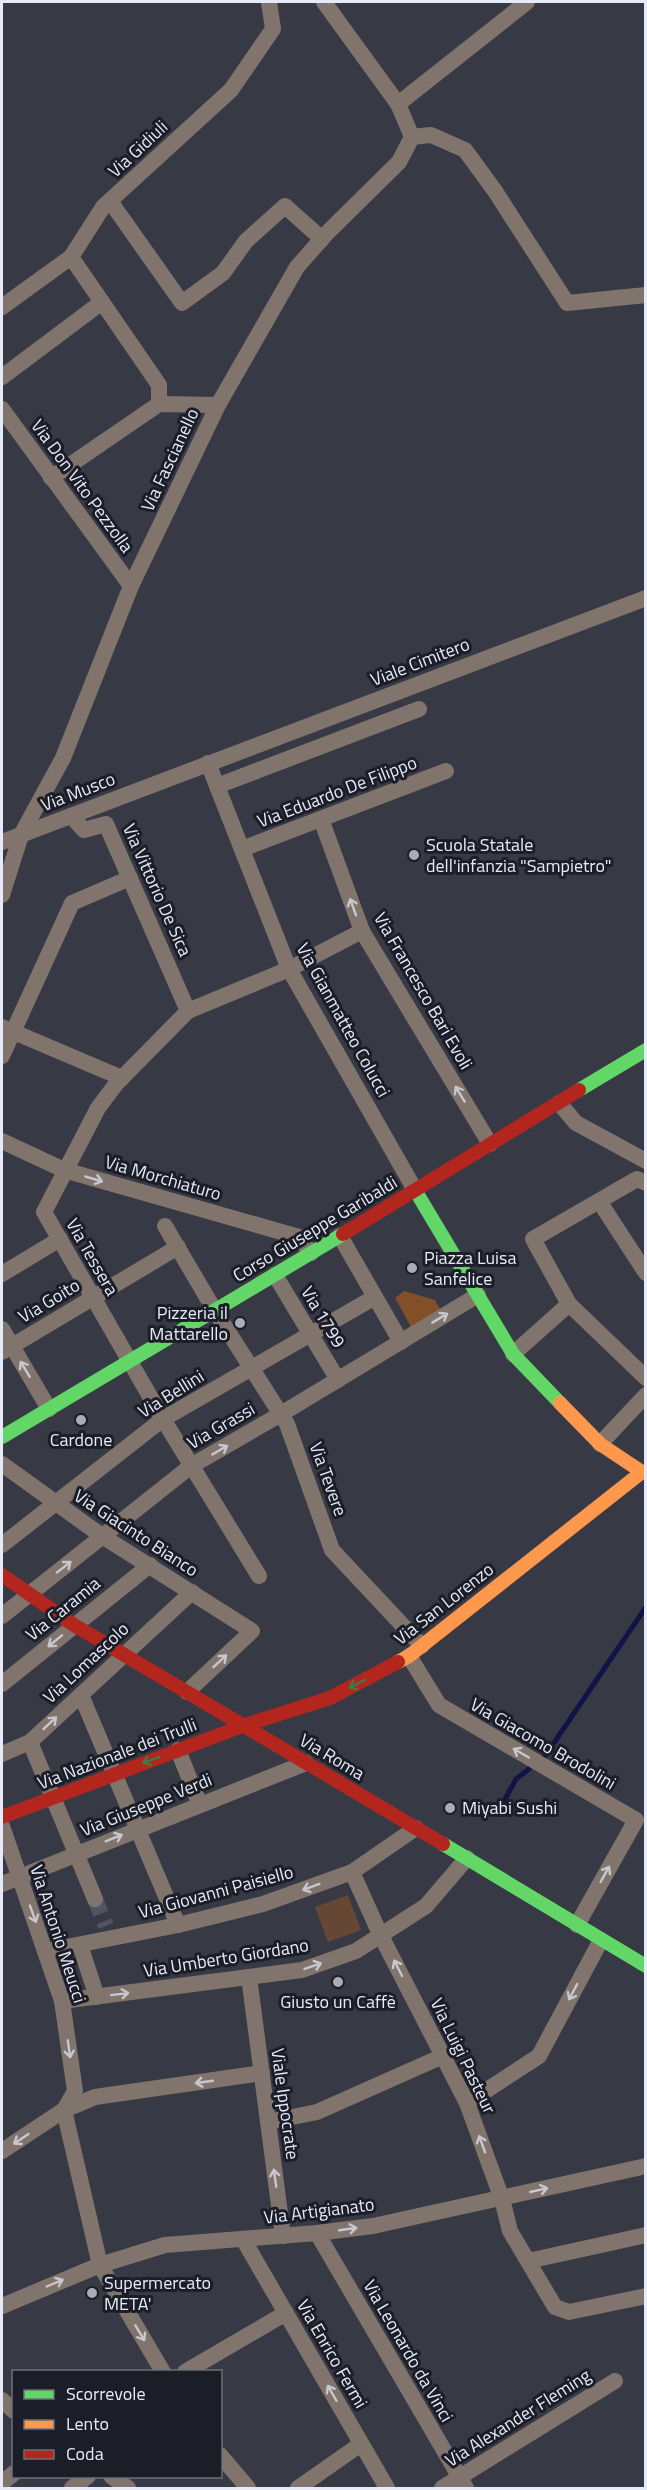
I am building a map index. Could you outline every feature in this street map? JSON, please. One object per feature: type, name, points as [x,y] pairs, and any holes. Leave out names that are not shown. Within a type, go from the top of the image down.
[{"type":"street","name":"Via Gidiuli","points":[[2,307],[72,257],[103,207],[231,90],[273,29],[269,2]]},
{"type":"street","points":[[324,2],[398,104],[412,137],[431,135],[465,150],[495,191],[567,303],[645,295]]},
{"type":"street","points":[[398,104],[527,2]]},
{"type":"street","name":"Via Fascianello","points":[[21,835],[63,758],[131,586],[218,405],[297,267],[399,162],[412,137]]},
{"type":"street","points":[[110,201],[182,303],[223,273],[246,241],[285,206],[322,239]]},
{"type":"street","points":[[72,257],[159,385],[159,404]]},
{"type":"street","points":[[2,377],[102,302]]},
{"type":"street","points":[[51,478],[159,404],[218,405]]},
{"type":"street","name":"Via Don Vito Pezzolla","points":[[2,409],[131,586]]},
{"type":"street","name":"Viale Cimitero","points":[[208,763],[645,598]]},
{"type":"street","points":[[217,786],[419,709]]},
{"type":"street","name":"Via Musco","points":[[2,842],[208,763]]},
{"type":"street","name":"Via Gianmatteo Colucci","points":[[208,763],[289,969],[415,1190]]},
{"type":"street","name":"Via Eduardo De Filippo","points":[[242,849],[446,771]]},
{"type":"street","name":"Via Vittorio De Sica","points":[[72,816],[84,830],[106,824],[188,1011]]},
{"type":"street","name":"Via Francesco Bari Evoli","points":[[321,819],[362,932],[490,1144]]},
{"type":"street","points":[[2,895],[21,835]]},
{"type":"street","points":[[2,1056],[7,1030],[72,903],[130,878]]},
{"type":"street","points":[[64,1170],[98,1108],[122,1078],[188,1011],[289,969],[362,932]]},
{"type":"street","points":[[7,1030],[122,1078]]},
{"type":"street","name":"Corso Giuseppe Garibaldi","points":[[2,1437],[340,1236],[645,1050]]},
{"type":"street","points":[[558,1102],[576,1123],[645,1161]]},
{"type":"street","name":"Via Morchiaturo","points":[[2,1141],[64,1170],[299,1237],[311,1253]]},
{"type":"street","name":"Via Tessera","points":[[64,1170],[44,1212],[129,1362],[259,1576]]},
{"type":"street","points":[[645,1183],[637,1179],[533,1239],[569,1304],[645,1378]]},
{"type":"street","points":[[415,1190],[513,1354],[600,1444],[644,1473]]},
{"type":"street","points":[[599,1201],[645,1273]]},
{"type":"street","name":"Via Tevere","points":[[165,1226],[215,1311],[287,1424],[332,1550],[415,1651]]},
{"type":"street","points":[[340,1236],[401,1342]]},
{"type":"street","points":[[2,1274],[60,1239]]},
{"type":"street","name":"Via Goito","points":[[6,1349],[178,1247]]},
{"type":"street","name":"Via 1799","points":[[275,1275],[338,1380]]},
{"type":"street","name":"Via Grassi","points":[[2,1616],[191,1466],[478,1295]]},
{"type":"street","name":"Via Bellini","points":[[2,1545],[163,1419],[375,1297]]},
{"type":"street","points":[[513,1354],[569,1304]]},
{"type":"street","points":[[2,1329],[6,1349],[49,1409]]},
{"type":"street","points":[[600,1444],[645,1395]]},
{"type":"street","name":"Via Giacinto Bianco","points":[[2,1464],[54,1504],[252,1631],[187,1692]]},
{"type":"street","name":"Via San Lorenzo","points":[[245,1725],[330,1698],[415,1651],[644,1473]]},
{"type":"street","name":"Via Caramia","points":[[2,1684],[150,1565]]},
{"type":"street","name":"Via Roma","points":[[2,1575],[74,1625],[245,1725],[645,1966]]},
{"type":"street","name":"Via Lomascolo","points":[[2,1754],[30,1742],[192,1592]]},
{"type":"street","name":"Via Giacomo Brodolini","points":[[415,1651],[439,1705],[636,1820],[577,1925]]},
{"type":"street","points":[[81,1695],[178,1925]]},
{"type":"street","name":"Via Nazionale dei Trulli","points":[[2,1817],[245,1725]]},
{"type":"street","points":[[30,1742],[95,1899]]},
{"type":"street","points":[[178,1750],[200,1805]]},
{"type":"street","name":"Via Giuseppe Verdi","points":[[2,1884],[306,1763]]},
{"type":"street","name":"Via Antonio Meucci","points":[[2,1826],[62,2001],[75,2091],[64,2110]]},
{"type":"street","name":"Via Giovanni Paisiello","points":[[46,1952],[80,1945],[108,1932],[178,1925],[263,1904],[352,1872],[416,1828]]},
{"type":"street","name":"Via Umberto Giordano","points":[[62,2001],[302,1970],[356,1951],[426,1906],[466,1858]]},
{"type":"street","name":"Via Luigi Pasteur","points":[[352,1872],[467,2103],[502,2199],[510,2231],[555,2307],[569,2313],[645,2296]]},
{"type":"street","points":[[467,2103],[539,2056],[601,1940]]},
{"type":"street","points":[[80,1945],[97,1997]]},
{"type":"street","name":"Viale Ippocrate","points":[[249,1977],[283,2236]]},
{"type":"street","points":[[268,2122],[317,2112],[443,2056]]},
{"type":"street","points":[[2,2151],[64,2110],[95,2097],[262,2073]]},
{"type":"street","points":[[64,2110],[100,2265],[162,2370]]},
{"type":"street","name":"Via Artigianato","points":[[2,2305],[100,2265],[165,2245],[317,2233],[373,2226],[645,2166]]},
{"type":"street","name":"Via Leonardo da Vinci","points":[[317,2233],[463,2483]]},
{"type":"street","points":[[528,2261],[645,2235]]},
{"type":"street","name":"Via Enrico Fermi","points":[[243,2239],[387,2488]]},
{"type":"street","points":[[188,2370],[286,2313]]},
{"type":"street","name":"Via Alexander Fleming","points":[[442,2488],[463,2483],[615,2381]]},
{"type":"street","points":[[298,2488],[361,2444]]},
{"type":"street","points":[[222,2457],[248,2488]]},
{"type":"street","points":[[72,2488],[85,2478]]},
{"type":"shaded area","points":[[404,1291],[435,1300],[441,1311],[411,1327],[395,1298]]},
{"type":"shaded area","points":[[348,1895],[361,1930],[328,1942],[315,1907]]},
{"type":"waterway","points":[[545,1756],[646,1607]]},
{"type":"waterway","points":[[497,1814],[516,1779],[529,1769]]},
{"type":"tunnel","points":[[95,1899],[106,1926]]},
{"type":"traffic: fast","points":[[579,1090],[646,1050]]},
{"type":"traffic: fast","points":[[415,1190],[513,1354],[560,1403]]},
{"type":"traffic: fast","points":[[2,1437],[343,1234]]},
{"type":"traffic: fast","points":[[443,1844],[646,1966]]},
{"type":"traffic: slow","points":[[398,1662],[409,1656],[642,1472],[600,1444],[560,1403]]},
{"type":"traffic: jam","points":[[343,1234],[579,1090]]},
{"type":"traffic: jam","points":[[2,1575],[74,1625],[443,1844]]},
{"type":"traffic: jam","points":[[2,1817],[245,1725],[330,1698],[398,1662]]},
{"type":"place","name":"Scuola Statale dell'infanzia \"Sampietro\"","points":[[414,855]]},
{"type":"place","name":"Piazza Luisa Sanfelice","points":[[412,1268]]},
{"type":"place","name":"Pizzeria il Mattarello","points":[[240,1323]]},
{"type":"place","name":"Cardone","points":[[81,1420]]},
{"type":"place","name":"Miyabi Sushi","points":[[450,1808]]},
{"type":"place","name":"Giusto un Caffè","points":[[338,1982]]},
{"type":"place","name":"Supermercato META'","points":[[92,2293]]}]
